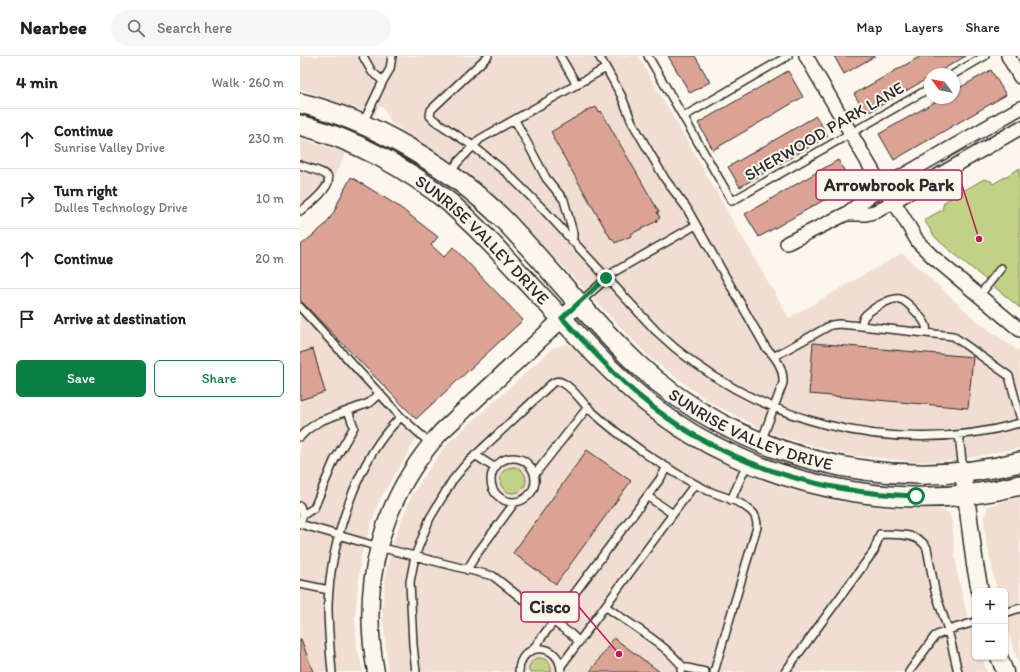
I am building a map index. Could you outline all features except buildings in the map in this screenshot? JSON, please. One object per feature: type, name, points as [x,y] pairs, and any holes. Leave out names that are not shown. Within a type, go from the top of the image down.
[{"type":"main road","name":"SUNRISE VALLEY DRIVE","points":[[300,102],[363,125],[415,152],[468,188],[503,220],[622,349],[658,382],[704,415],[742,435],[809,458],[845,467],[866,470],[913,474],[963,472],[1020,462]]},
{"type":"main road","name":"SUNRISE VALLEY DRIVE","points":[[300,126],[339,138],[372,153],[396,165],[424,183],[476,227],[608,367],[650,405],[692,434],[748,462],[812,483],[873,494],[938,496],[999,490],[1020,485]]},
{"type":"street","points":[[806,56],[884,187],[923,247],[1020,330]]},
{"type":"street","points":[[1008,56],[1020,77]]},
{"type":"street","points":[[787,243],[846,214],[884,187],[1020,108]]},
{"type":"street","points":[[846,214],[866,214],[894,202],[1020,128]]},
{"type":"street","points":[[376,672],[371,641],[371,585],[379,547],[390,512],[397,497],[414,467],[431,444],[454,420],[579,303]]},
{"type":"street","points":[[963,472],[979,588]]},
{"type":"street","points":[[1000,660],[1005,672]]},
{"type":"lane","points":[[363,56],[372,72],[383,81]]},
{"type":"lane","points":[[363,125],[390,69],[392,56]]},
{"type":"lane","points":[[488,56],[434,107],[430,113],[430,116],[473,146],[508,174],[671,345],[705,372],[735,389],[789,414],[818,423],[870,433],[889,436],[925,437],[959,435],[988,431],[1020,423]]},
{"type":"lane","points":[[560,56],[576,85]]},
{"type":"lane","points":[[599,56],[621,95],[632,122],[665,179],[686,207],[766,348],[775,356],[783,373],[783,378],[774,407],[761,442]]},
{"type":"lane","points":[[648,56],[683,117],[788,56]]},
{"type":"lane","points":[[960,71],[985,56]]},
{"type":"lane","points":[[449,174],[480,139],[606,68]]},
{"type":"lane","name":"SHERWOOD PARK LANE","points":[[683,117],[732,201],[924,91]]},
{"type":"lane","points":[[515,120],[546,178],[564,200],[573,233],[571,240]]},
{"type":"lane","points":[[300,165],[323,173],[327,176],[328,180],[326,186],[320,194],[300,211]]},
{"type":"lane","points":[[579,303],[606,278],[640,256],[696,225]]},
{"type":"lane","points":[[979,296],[1001,268]]},
{"type":"lane","points":[[861,326],[866,315],[885,303],[900,299],[907,303],[920,317],[926,325],[926,332]]},
{"type":"lane","points":[[300,307],[304,316],[380,393],[401,417],[431,444]]},
{"type":"lane","points":[[775,356],[832,325],[839,324],[953,336],[1009,376],[1020,416]]},
{"type":"lane","points":[[416,672],[410,582],[415,556],[430,518],[440,500],[461,470],[475,455],[553,383],[559,382],[563,383],[624,438],[667,467],[696,484],[741,504],[753,513],[757,519],[757,527],[714,672]]},
{"type":"lane","points":[[300,437],[320,421],[369,403],[380,393]]},
{"type":"lane","points":[[535,474],[588,407]]},
{"type":"lane","points":[[303,515],[314,508],[334,461],[354,427],[348,411]]},
{"type":"lane","points":[[332,672],[328,607],[329,590],[332,569],[347,510],[362,473],[383,438],[401,417]]},
{"type":"lane","points":[[959,435],[963,472]]},
{"type":"lane","points":[[475,455],[495,468]]},
{"type":"lane","points":[[513,458],[521,460],[528,464],[535,474],[535,485],[532,493],[525,499],[516,502],[506,502],[499,497],[494,491],[491,482],[491,477],[495,468],[506,459],[513,458]]},
{"type":"lane","points":[[731,500],[748,462]]},
{"type":"lane","points":[[533,650],[660,479],[667,467]]},
{"type":"lane","points":[[561,669],[605,606],[696,484]]},
{"type":"lane","points":[[647,496],[673,514]]},
{"type":"lane","points":[[468,570],[476,555],[516,502]]},
{"type":"lane","points":[[300,506],[303,515],[300,524],[379,547],[493,576],[524,602],[571,634],[579,642]]},
{"type":"lane","points":[[785,672],[874,551],[880,534],[906,535],[917,538],[925,544],[935,591],[948,630],[958,672]]},
{"type":"lane","points":[[300,584],[329,590]]},
{"type":"lane","points":[[605,606],[663,647],[676,659],[682,670],[705,672]]},
{"type":"lane","points":[[1008,612],[1020,608]]},
{"type":"lane","points":[[913,671],[935,636],[948,630],[972,623]]},
{"type":"lane","points":[[519,672],[522,658],[527,653],[533,650],[545,649],[556,655],[561,669]]},
{"type":"shaded area","points":[[300,56],[638,56],[789,318],[902,253],[978,322],[1020,352],[1020,448],[957,460],[920,462],[846,455],[775,435],[709,402],[650,358],[503,204],[458,165],[391,123],[384,108],[379,106],[375,115],[300,89]]},
{"type":"shaded area","points":[[300,138],[346,153],[330,185],[300,213]]},
{"type":"shaded area","points":[[300,312],[417,438],[380,499],[361,556],[355,616],[357,646],[363,672],[300,672]]},
{"type":"shaded area","points":[[566,344],[574,348],[652,420],[732,468],[780,487],[831,500],[887,508],[940,509],[948,513],[952,521],[957,572],[972,631],[972,660],[983,660],[987,672],[388,672],[382,609],[389,552],[412,494],[445,446],[553,348]]},
{"type":"shaded area","points":[[1020,497],[1020,667],[1008,631],[1008,588],[996,588],[986,540],[984,517],[988,506]]},
{"type":"green space","points":[[1020,168],[1020,308],[940,242],[924,220],[942,210],[944,202],[984,179],[991,181],[993,184]]},
{"type":"green space","points":[[513,467],[523,470],[526,480],[523,490],[513,493],[503,490],[500,480],[503,470]]},
{"type":"green space","points":[[536,658],[543,658],[548,661],[551,672],[529,672],[530,664]]},
{"type":"place","name":"Arrowbrook Park","points":[[979,239]]},
{"type":"place","name":"Cisco","points":[[619,654]]},
{"type":"route","points":[[606,278],[562,318],[625,384],[674,422],[692,434],[730,454],[790,477],[832,488],[873,494],[916,496]]}]
